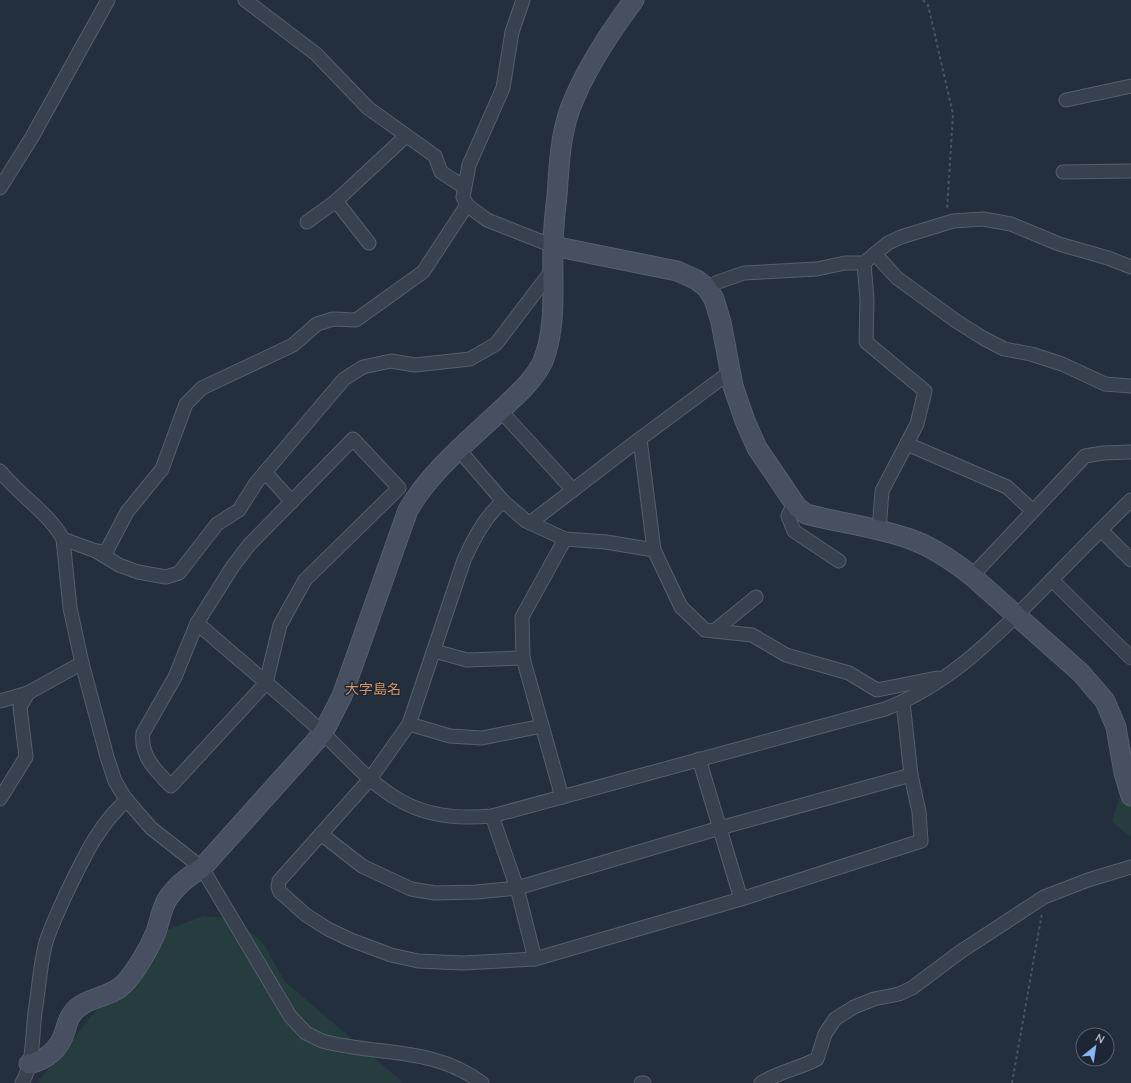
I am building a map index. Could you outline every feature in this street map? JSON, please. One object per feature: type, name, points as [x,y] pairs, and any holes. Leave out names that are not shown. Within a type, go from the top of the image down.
[{"type":"street","points":[[0,188],[32,137],[108,0]]},
{"type":"street","points":[[245,0],[316,54],[368,108],[435,156],[441,172],[464,187]]},
{"type":"street","points":[[523,0],[512,32],[503,88],[469,165],[463,197],[467,205],[483,218],[499,226],[553,246],[677,271],[698,280],[707,288],[714,299],[721,322],[730,372],[745,421],[757,448],[794,503],[806,514],[910,538],[928,546],[955,562],[972,576],[1081,673],[1105,701],[1116,727],[1124,773],[1131,796]]},
{"type":"street","points":[[29,1064],[43,1059],[56,1049],[65,1033],[69,1019],[75,1010],[88,1002],[115,991],[123,984],[137,965],[155,934],[162,909],[168,898],[184,880],[202,868],[323,733],[345,689],[408,510],[429,480],[530,380],[542,362],[549,341],[553,246],[560,156],[570,110],[591,67],[634,0]]},
{"type":"street","points":[[1066,100],[1131,86]]},
{"type":"street","points":[[308,222],[336,201],[406,136]]},
{"type":"street","points":[[1063,172],[1131,171]]},
{"type":"street","points":[[336,201],[369,243]]},
{"type":"street","points":[[96,551],[106,552],[127,512],[162,469],[186,404],[202,388],[293,344],[317,324],[333,319],[356,320],[424,272],[467,205]]},
{"type":"street","points":[[707,288],[718,282],[744,274],[817,269],[845,262],[864,263],[888,243],[901,237],[953,221],[983,219],[998,220],[1059,244],[1108,258],[1131,267]]},
{"type":"street","points":[[875,254],[897,278],[956,321],[993,344],[1004,349],[1031,354],[1062,364],[1104,384],[1131,386]]},
{"type":"street","points":[[864,263],[867,300],[866,342],[925,391],[917,424],[882,491],[879,530]]},
{"type":"street","points":[[0,471],[10,484],[44,515],[64,539],[96,551],[119,565],[138,572],[166,577],[179,573],[217,524],[239,510],[256,483],[344,379],[363,367],[391,361],[415,365],[470,359],[496,344],[553,269]]},
{"type":"street","points":[[530,523],[730,372]]},
{"type":"street","points":[[500,410],[573,490]]},
{"type":"street","points":[[353,439],[399,488],[305,580],[280,625],[266,683],[171,786],[151,765],[142,742],[143,733],[175,677],[197,623],[233,566],[249,545],[353,439]]},
{"type":"street","points":[[640,439],[654,550],[680,607],[705,630],[752,635],[786,655],[849,673],[878,690],[946,676]]},
{"type":"street","points":[[906,444],[1007,487],[1033,511]]},
{"type":"street","points":[[459,450],[503,501],[516,514],[530,523],[565,538],[600,541],[654,550]]},
{"type":"street","points":[[972,576],[1085,456],[1103,453],[1131,452]]},
{"type":"street","points":[[265,472],[292,502]]},
{"type":"street","points":[[197,623],[323,733],[370,779],[401,801],[419,809],[459,818],[492,816],[885,710],[903,702],[946,676],[981,650],[1131,500]]},
{"type":"street","points":[[503,501],[490,513],[471,545],[452,593],[409,724],[370,779],[282,876],[278,887],[288,900],[306,915],[328,929],[391,955],[418,961],[463,963],[535,959],[741,899],[921,840],[919,812],[911,775],[903,702]]},
{"type":"street","points":[[794,503],[788,516],[794,531],[839,560]]},
{"type":"street","points":[[1101,530],[1131,560]]},
{"type":"street","points":[[562,797],[524,658],[522,617],[565,538]]},
{"type":"street","points":[[64,539],[70,608],[82,663],[115,781],[127,800],[151,828],[202,868],[290,1016],[314,1038],[332,1043],[431,1058],[454,1065],[482,1083]]},
{"type":"street","points":[[1052,580],[1131,658]]},
{"type":"street","points":[[714,631],[756,597]]},
{"type":"street","points":[[434,651],[467,660],[524,658]]},
{"type":"street","points":[[0,701],[28,693],[82,663]]},
{"type":"street","points":[[0,799],[26,757],[20,707],[28,693]]},
{"type":"street","points":[[409,724],[450,736],[482,738],[542,726]]},
{"type":"street","points":[[699,759],[741,899]]},
{"type":"street","points":[[321,834],[362,866],[411,889],[435,893],[459,894],[517,888],[720,828],[911,775]]},
{"type":"street","points":[[22,1083],[29,1064],[46,943],[52,924],[82,861],[99,830],[127,800]]},
{"type":"street","points":[[492,816],[517,888],[535,959]]},
{"type":"street","points":[[761,1083],[776,1074],[803,1066],[817,1059],[825,1034],[835,1019],[854,1007],[874,999],[900,994],[912,988],[960,952],[1044,896],[1088,880],[1131,867]]},
{"type":"path","points":[[923,0],[928,5],[953,114],[946,224]]},
{"type":"path","points":[[1012,1083],[1044,896]]},
{"type":"green space","points":[[1131,772],[1131,837],[1112,822],[1125,779]]},
{"type":"green space","points":[[203,916],[236,919],[263,943],[285,982],[404,1083],[37,1083],[159,933]]},
{"type":"district","name":"大字島名","points":[[373,689]]}]
